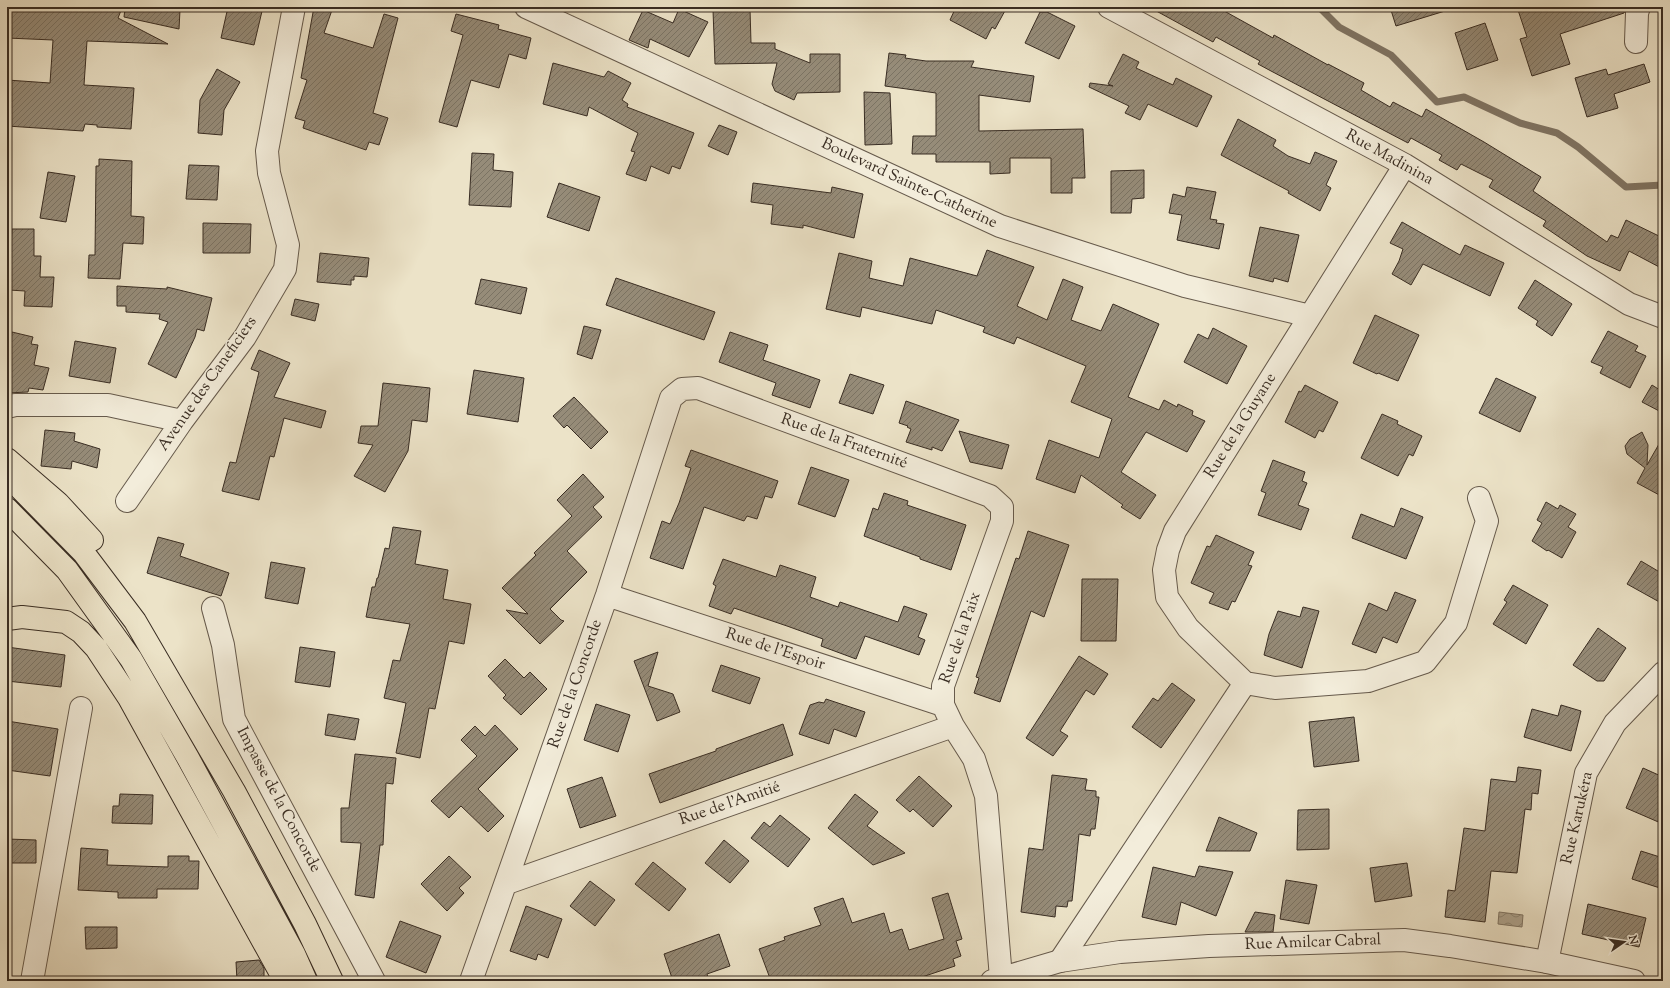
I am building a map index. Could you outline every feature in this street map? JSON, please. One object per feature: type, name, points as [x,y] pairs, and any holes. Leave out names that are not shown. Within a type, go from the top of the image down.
[{"type":"highway","points":[[7,458],[58,502],[90,537],[108,566],[135,621],[234,791],[305,924],[332,981]]},
{"type":"highway","points":[[7,478],[18,486],[83,552],[135,621]]},
{"type":"highway","points":[[7,509],[67,570],[131,659],[188,758],[290,947],[306,981]]},
{"type":"highway","points":[[7,619],[22,617],[66,622],[81,632],[96,648],[129,698],[285,981]]},
{"type":"street","name":"Avenue des Caneficiers","points":[[127,501],[182,421],[245,337],[285,269],[288,245],[269,173],[267,151],[294,7]]},
{"type":"street","name":"Boulevard Sainte-Catherine","points":[[526,7],[1000,226],[1185,286],[1310,316]]},
{"type":"street","name":"Rue Madinina","points":[[1109,7],[1405,165],[1629,304],[1663,316]]},
{"type":"street","points":[[1636,42],[1637,12],[1639,7]]},
{"type":"street","name":"Rue de la Guyane","points":[[1245,683],[1188,628],[1167,597],[1164,570],[1168,550],[1175,531],[1195,502],[1405,165]]},
{"type":"street","name":"Rue de la Fraternité","points":[[682,389],[698,388],[990,496],[1002,507]]},
{"type":"street","name":"Rue de la Concorde","points":[[471,981],[507,883],[607,595],[671,398],[682,389]]},
{"type":"street","points":[[7,407],[15,405],[108,405],[182,421]]},
{"type":"street","points":[[1060,961],[1245,683],[1275,688],[1368,681],[1425,662],[1456,624],[1487,521],[1479,498]]},
{"type":"street","name":"Rue de la Paix","points":[[996,980],[986,796],[974,759],[953,726],[943,705],[943,686],[1002,521],[1002,507]]},
{"type":"street","name":"Rue de l'Espoir","points":[[607,595],[943,705]]},
{"type":"street","name":"Impasse de la Concorde","points":[[213,608],[223,645],[234,719],[374,981]]},
{"type":"street","name":"Rue Karukéra","points":[[1547,962],[1586,773],[1615,723],[1663,673]]},
{"type":"street","points":[[32,981],[81,708]]},
{"type":"street","name":"Rue de l'Amitié","points":[[507,883],[953,726]]},
{"type":"street","name":"Rue Amilcar Cabral","points":[[996,980],[1060,961],[1120,952],[1209,946],[1404,940],[1547,962],[1634,981]]},
{"type":"water","points":[[1499,912],[1523,915],[1522,927],[1498,924]]},
{"type":"building","points":[[7,7],[122,8],[118,18],[168,44],[87,41],[84,85],[134,88],[131,129],[97,127],[97,125],[85,124],[83,131],[7,126],[7,80],[50,83],[53,40],[7,38]]},
{"type":"building","points":[[228,7],[263,7],[254,45],[221,38]]},
{"type":"building","points":[[314,7],[333,7],[324,33],[373,48],[384,14],[398,18],[373,113],[388,118],[379,145],[369,142],[366,150],[303,128],[305,121],[295,118],[307,80],[301,78]]},
{"type":"building","points":[[956,7],[1007,7],[995,29],[992,27],[986,39],[950,20]]},
{"type":"building","points":[[1149,7],[1217,7],[1273,38],[1274,35],[1364,83],[1361,90],[1390,107],[1393,102],[1422,117],[1426,109],[1541,177],[1533,191],[1607,242],[1611,235],[1618,238],[1626,220],[1663,238],[1663,269],[1629,251],[1620,271],[1587,256],[1543,226],[1546,221],[1489,187],[1493,180],[1461,164],[1457,170],[1439,160],[1442,155],[1411,138],[1408,143],[1258,64],[1260,61],[1216,37],[1213,42]]},
{"type":"building","points":[[1390,7],[1444,7],[1445,11],[1396,26]]},
{"type":"building","points":[[1517,7],[1626,7],[1624,13],[1560,34],[1570,64],[1532,76],[1520,39],[1527,37]]},
{"type":"building","points":[[125,8],[180,10],[179,29],[124,17]]},
{"type":"building","points":[[679,9],[708,22],[689,57],[650,39],[648,48],[629,40],[643,10],[673,23]]},
{"type":"building","points":[[750,9],[751,43],[775,43],[775,49],[810,63],[810,54],[840,54],[840,92],[797,93],[794,100],[775,91],[772,84],[777,63],[715,64],[713,10]]},
{"type":"building","points":[[1040,12],[1047,12],[1075,26],[1059,59],[1025,43]]},
{"type":"building","points":[[456,14],[499,25],[498,29],[531,38],[526,59],[509,54],[499,88],[471,80],[457,127],[439,122],[463,35],[451,31]]},
{"type":"building","points":[[1485,23],[1498,60],[1467,70],[1455,33]]},
{"type":"building","points":[[889,53],[906,55],[905,58],[926,61],[974,61],[971,67],[1034,76],[1030,102],[979,95],[979,131],[1083,129],[1085,178],[1072,178],[1072,193],[1051,193],[1051,158],[1010,158],[1010,173],[990,174],[990,162],[936,162],[936,154],[912,154],[913,136],[936,136],[936,93],[885,86]]},
{"type":"building","points":[[1123,54],[1139,62],[1136,68],[1173,85],[1176,78],[1212,96],[1197,127],[1148,104],[1140,120],[1125,113],[1129,106],[1089,87],[1090,83],[1113,86],[1108,84]]},
{"type":"building","points":[[553,63],[604,77],[608,71],[631,83],[622,100],[628,104],[627,107],[694,133],[680,169],[672,166],[669,174],[651,166],[646,181],[626,174],[635,152],[631,151],[638,133],[589,107],[587,116],[543,104]]},
{"type":"building","points":[[1644,64],[1650,82],[1614,94],[1618,108],[1587,117],[1575,78],[1606,69],[1608,75]]},
{"type":"building","points":[[217,69],[240,82],[224,110],[222,135],[198,133],[200,100]]},
{"type":"building","points":[[864,92],[890,93],[892,144],[865,145]]},
{"type":"building","points":[[1238,119],[1276,140],[1273,146],[1288,156],[1310,164],[1315,152],[1337,161],[1326,185],[1331,188],[1320,211],[1288,193],[1289,191],[1221,155]]},
{"type":"building","points":[[719,125],[737,132],[728,155],[708,146]]},
{"type":"building","points":[[472,153],[494,154],[493,170],[513,172],[511,207],[469,205]]},
{"type":"building","points":[[99,159],[132,161],[131,216],[144,217],[143,244],[123,243],[120,279],[88,278],[89,255],[95,255],[96,166],[99,166]]},
{"type":"building","points":[[189,165],[219,166],[217,200],[186,199]]},
{"type":"building","points":[[1144,170],[1144,198],[1132,199],[1131,213],[1111,213],[1111,171]]},
{"type":"building","points":[[48,172],[75,176],[66,222],[40,218]]},
{"type":"building","points":[[559,183],[600,197],[589,231],[547,217]]},
{"type":"building","points":[[753,183],[831,193],[832,187],[863,194],[854,238],[803,225],[803,228],[771,224],[773,205],[751,202]]},
{"type":"building","points":[[1187,187],[1216,192],[1210,219],[1217,220],[1216,223],[1224,224],[1219,249],[1177,240],[1182,215],[1169,213],[1173,194],[1185,197]]},
{"type":"building","points":[[1402,222],[1460,255],[1465,245],[1504,263],[1490,296],[1423,264],[1411,285],[1392,274],[1403,249],[1390,243]]},
{"type":"building","points":[[203,223],[251,224],[250,253],[203,253]]},
{"type":"building","points":[[1260,227],[1299,235],[1288,282],[1274,278],[1273,282],[1249,276]]},
{"type":"building","points":[[12,229],[34,229],[34,256],[41,256],[40,277],[54,277],[52,307],[24,306],[25,291],[9,290]]},
{"type":"building","points":[[987,250],[1034,267],[1017,306],[1047,320],[1063,279],[1083,287],[1071,320],[1101,331],[1113,304],[1159,324],[1128,397],[1159,410],[1164,400],[1177,407],[1178,404],[1193,411],[1192,415],[1205,421],[1187,452],[1146,432],[1121,472],[1156,495],[1140,519],[1121,507],[1123,505],[1081,475],[1075,493],[1036,479],[1049,440],[1099,458],[1112,419],[1071,402],[1086,366],[1017,337],[1014,344],[983,332],[985,327],[936,310],[932,324],[862,307],[860,317],[826,309],[839,253],[872,261],[869,278],[903,286],[910,258],[977,276]]},
{"type":"building","points":[[320,253],[369,258],[367,277],[354,276],[354,280],[351,280],[351,285],[317,282]]},
{"type":"building","points":[[616,278],[715,312],[704,340],[606,305]]},
{"type":"building","points":[[481,279],[527,288],[521,314],[475,304]]},
{"type":"building","points":[[1535,280],[1572,304],[1552,336],[1536,325],[1538,321],[1518,308]]},
{"type":"building","points":[[117,286],[167,289],[167,287],[212,298],[204,331],[197,329],[195,337],[176,378],[148,364],[168,322],[159,319],[160,314],[126,312],[126,306],[117,306]]},
{"type":"building","points":[[295,299],[319,304],[315,321],[291,315]]},
{"type":"building","points":[[1375,315],[1419,335],[1398,381],[1378,373],[1377,374],[1353,363]]},
{"type":"building","points":[[584,326],[601,330],[592,359],[577,354]]},
{"type":"building","points":[[1213,328],[1247,346],[1227,384],[1184,362],[1198,334],[1208,339]]},
{"type":"building","points":[[1608,331],[1638,346],[1635,351],[1646,356],[1630,388],[1600,373],[1603,367],[1591,362]]},
{"type":"building","points":[[12,332],[33,337],[31,344],[38,345],[34,365],[49,368],[43,390],[29,388],[28,392],[7,393],[7,338],[11,339]]},
{"type":"building","points":[[730,332],[768,345],[763,360],[820,380],[810,408],[772,395],[776,383],[719,362]]},
{"type":"building","points":[[75,341],[116,348],[110,383],[69,376]]},
{"type":"building","points":[[259,350],[290,363],[274,397],[326,411],[321,428],[284,418],[274,457],[270,456],[259,500],[222,491],[230,462],[236,463],[259,372],[251,369]]},
{"type":"building","points":[[474,370],[524,378],[518,422],[467,414]]},
{"type":"building","points":[[850,374],[884,385],[873,414],[839,403]]},
{"type":"building","points":[[1496,378],[1536,397],[1520,432],[1479,413]]},
{"type":"building","points":[[383,383],[430,388],[427,422],[412,420],[408,451],[385,492],[354,476],[373,445],[358,443],[361,426],[378,426]]},
{"type":"building","points":[[1305,385],[1338,402],[1323,432],[1319,430],[1315,438],[1285,422],[1299,391],[1301,392]]},
{"type":"building","points":[[1652,385],[1663,392],[1663,413],[1642,402]]},
{"type":"building","points":[[574,397],[608,432],[591,449],[567,425],[564,428],[553,416]]},
{"type":"building","points":[[906,401],[959,420],[942,451],[932,447],[932,450],[906,442],[911,429],[907,427],[908,426],[899,423]]},
{"type":"building","points":[[1382,414],[1398,421],[1397,424],[1422,436],[1413,456],[1409,454],[1398,476],[1361,458]]},
{"type":"building","points":[[45,430],[75,433],[74,441],[100,449],[97,468],[72,461],[71,469],[41,466]]},
{"type":"building","points":[[959,431],[1009,445],[1002,469],[970,462]]},
{"type":"building","points":[[1642,432],[1648,445],[1647,465],[1663,437],[1663,497],[1637,483],[1645,468],[1627,454],[1625,446],[1630,439]]},
{"type":"building","points":[[691,450],[778,481],[772,498],[765,496],[757,519],[747,516],[744,521],[704,507],[683,569],[650,558],[662,521],[670,524],[679,503],[691,468],[685,466]]},
{"type":"building","points":[[1273,460],[1305,472],[1302,481],[1307,483],[1298,505],[1309,509],[1301,530],[1258,515],[1266,493],[1261,491]]},
{"type":"building","points":[[811,467],[849,480],[835,517],[798,504]]},
{"type":"building","points":[[583,474],[604,497],[593,507],[602,517],[567,551],[587,572],[550,609],[564,621],[540,644],[506,610],[528,614],[502,588],[536,555],[534,553],[572,516],[557,500]]},
{"type":"building","points":[[884,493],[908,501],[907,505],[966,525],[951,570],[864,536],[873,508],[878,510]]},
{"type":"building","points":[[1546,502],[1558,509],[1560,505],[1576,514],[1568,527],[1576,532],[1562,558],[1548,550],[1547,551],[1532,541],[1542,523],[1537,520]]},
{"type":"building","points":[[1401,508],[1423,517],[1406,559],[1352,538],[1361,514],[1394,527]]},
{"type":"building","points":[[393,527],[421,531],[415,564],[448,570],[443,599],[471,604],[464,644],[449,641],[435,709],[429,708],[420,758],[396,753],[406,703],[384,698],[393,660],[400,661],[410,624],[366,617],[372,587],[375,587],[378,578],[385,548],[389,549]]},
{"type":"building","points":[[1028,531],[1069,545],[1044,617],[1031,611],[1000,702],[974,693],[979,678],[976,677],[1016,558],[1019,559]]},
{"type":"building","points":[[1216,535],[1254,552],[1248,565],[1252,566],[1235,602],[1232,601],[1228,610],[1209,603],[1214,593],[1191,583],[1207,546],[1210,547]]},
{"type":"building","points":[[158,537],[184,544],[180,556],[229,573],[221,596],[147,573]]},
{"type":"building","points":[[723,559],[776,577],[780,565],[816,577],[810,597],[838,607],[840,602],[898,622],[904,606],[927,614],[918,637],[925,640],[919,655],[865,636],[856,659],[821,646],[823,639],[787,626],[734,608],[731,614],[709,606],[716,586],[713,584]]},
{"type":"building","points":[[1641,561],[1663,574],[1663,604],[1627,584]]},
{"type":"building","points":[[271,562],[305,568],[298,604],[265,598]]},
{"type":"building","points":[[1082,579],[1118,579],[1116,641],[1081,641]]},
{"type":"building","points":[[1513,585],[1548,605],[1526,644],[1493,624],[1507,602],[1504,600]]},
{"type":"building","points":[[1395,592],[1416,600],[1397,643],[1383,637],[1376,653],[1352,644],[1369,603],[1387,611]]},
{"type":"building","points":[[1303,607],[1319,611],[1302,668],[1264,655],[1269,634],[1278,611],[1300,617]]},
{"type":"building","points":[[1598,628],[1626,648],[1604,681],[1597,681],[1573,665]]},
{"type":"building","points":[[7,647],[65,655],[61,687],[7,681]]},
{"type":"building","points":[[300,647],[335,652],[330,687],[295,682]]},
{"type":"building","points":[[658,652],[648,686],[673,694],[680,712],[657,721],[634,661]]},
{"type":"building","points":[[1079,656],[1108,674],[1094,695],[1086,690],[1060,731],[1068,736],[1053,756],[1026,738]]},
{"type":"building","points":[[505,659],[524,678],[530,672],[547,689],[521,715],[503,698],[506,695],[488,676]]},
{"type":"building","points":[[721,665],[760,678],[750,704],[712,691]]},
{"type":"building","points":[[1172,683],[1195,700],[1161,748],[1132,727],[1153,698],[1158,701]]},
{"type":"building","points":[[826,699],[865,712],[856,737],[834,729],[829,744],[799,734],[810,705],[819,702],[824,703]]},
{"type":"building","points":[[596,704],[630,715],[618,752],[584,740]]},
{"type":"building","points":[[1561,705],[1581,711],[1571,751],[1524,737],[1532,709],[1558,716]]},
{"type":"building","points":[[328,714],[359,719],[355,740],[325,735]]},
{"type":"building","points":[[1354,717],[1359,761],[1314,767],[1309,722]]},
{"type":"building","points":[[7,721],[58,729],[50,776],[7,770]]},
{"type":"building","points":[[783,724],[793,755],[660,803],[649,774],[716,751],[716,749]]},
{"type":"building","points":[[495,725],[518,749],[478,789],[504,816],[488,832],[461,806],[449,818],[431,801],[477,756],[461,740],[475,726],[485,736]]},
{"type":"building","points":[[355,754],[396,758],[393,784],[386,783],[383,845],[380,845],[374,898],[355,895],[361,843],[341,842],[341,808],[349,808]]},
{"type":"building","points":[[1518,767],[1541,770],[1538,794],[1532,793],[1531,810],[1525,809],[1517,873],[1491,871],[1485,922],[1445,917],[1448,890],[1455,891],[1464,828],[1485,831],[1491,779],[1516,782]]},
{"type":"building","points":[[1643,768],[1663,777],[1663,824],[1626,808]]},
{"type":"building","points":[[1052,775],[1087,779],[1085,790],[1096,791],[1096,797],[1099,797],[1095,829],[1091,829],[1090,836],[1079,834],[1072,901],[1068,901],[1067,907],[1056,906],[1055,917],[1021,912],[1029,848],[1043,850]]},
{"type":"building","points":[[919,776],[952,806],[933,827],[913,809],[910,812],[896,800]]},
{"type":"building","points":[[602,777],[616,816],[580,828],[567,789]]},
{"type":"building","points":[[120,794],[153,795],[152,824],[112,823],[113,806],[119,806]]},
{"type":"building","points":[[855,794],[878,812],[867,826],[905,853],[873,865],[828,828]]},
{"type":"building","points":[[1329,809],[1329,849],[1297,850],[1298,810]]},
{"type":"building","points":[[780,815],[810,839],[788,867],[751,838],[764,822],[770,827]]},
{"type":"building","points":[[1219,817],[1257,833],[1250,851],[1206,851]]},
{"type":"building","points":[[7,839],[36,840],[36,863],[7,863]]},
{"type":"building","points":[[724,840],[749,861],[730,883],[705,863]]},
{"type":"building","points":[[81,848],[108,850],[107,865],[168,867],[168,856],[189,856],[189,861],[199,861],[198,889],[157,889],[157,898],[118,898],[118,892],[78,890]]},
{"type":"building","points":[[1641,851],[1663,858],[1663,889],[1632,879]]},
{"type":"building","points":[[449,856],[471,877],[459,888],[464,893],[447,911],[421,884]]},
{"type":"building","points":[[653,862],[686,889],[669,911],[635,884]]},
{"type":"building","points":[[1407,863],[1412,896],[1375,902],[1370,868]]},
{"type":"building","points":[[1199,866],[1233,872],[1216,916],[1181,902],[1176,925],[1142,917],[1153,867],[1195,877]]},
{"type":"building","points":[[1286,880],[1317,885],[1309,924],[1280,919]]},
{"type":"building","points":[[590,881],[615,900],[595,926],[570,906]]},
{"type":"building","points":[[948,893],[962,939],[956,941],[961,956],[953,959],[955,966],[910,981],[771,981],[759,949],[785,940],[784,937],[821,925],[814,908],[843,898],[852,923],[884,913],[890,933],[902,929],[909,950],[944,939],[932,898]]},
{"type":"building","points":[[1588,904],[1646,918],[1639,947],[1582,934]]},
{"type":"building","points":[[526,906],[562,919],[548,958],[538,954],[536,960],[510,951]]},
{"type":"building","points":[[1255,912],[1275,915],[1273,932],[1245,932]]},
{"type":"building","points":[[400,921],[441,936],[426,973],[386,957]]},
{"type":"building","points":[[85,927],[117,927],[117,948],[86,949]]},
{"type":"building","points":[[719,934],[730,966],[707,974],[708,978],[699,981],[673,981],[664,954]]},
{"type":"building","points":[[259,960],[264,968],[264,981],[237,981],[236,962]]},
{"type":"waterway","points":[[1319,7],[1339,27],[1391,55],[1437,102],[1464,97],[1520,123],[1557,133],[1578,147],[1626,187],[1663,185]]}]
